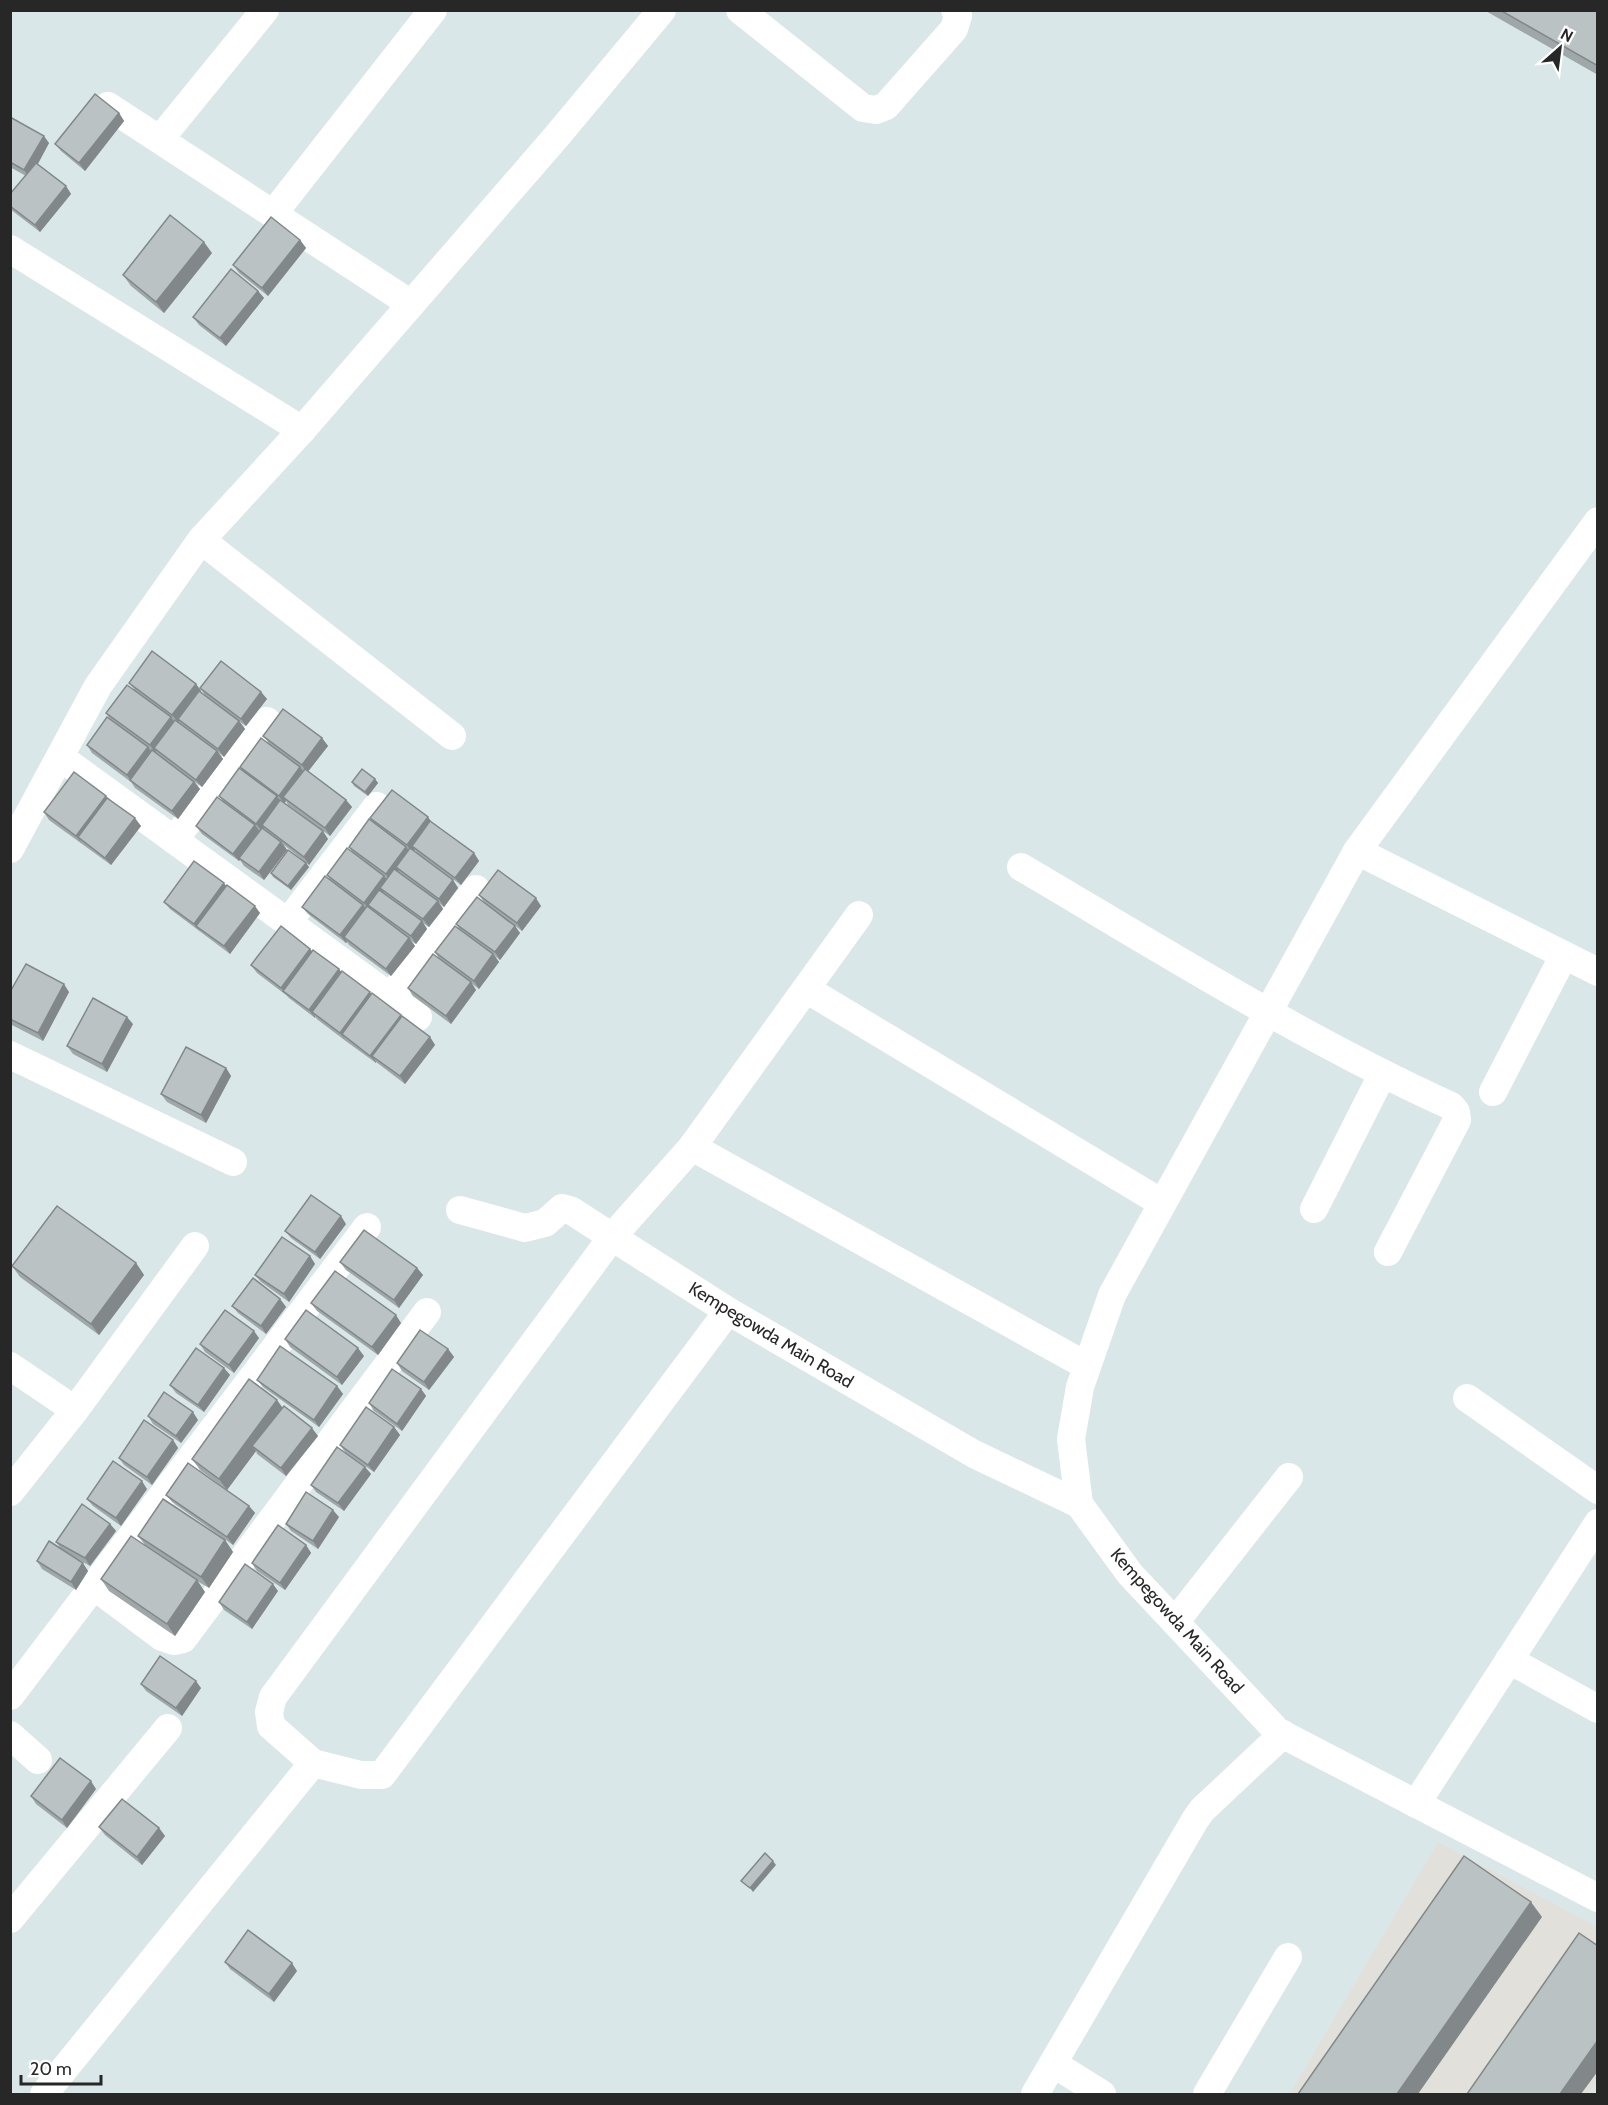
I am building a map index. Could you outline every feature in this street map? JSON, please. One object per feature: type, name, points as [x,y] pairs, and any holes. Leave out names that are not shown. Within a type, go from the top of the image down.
[{"type":"street","points":[[160,139],[265,10]]},
{"type":"street","points":[[273,214],[433,10]]},
{"type":"street","points":[[10,849],[98,686],[201,540],[302,430],[557,136],[662,10]]},
{"type":"street","points":[[740,10],[863,108],[876,110],[886,106],[954,29],[958,16],[955,10]]},
{"type":"street","points":[[108,106],[411,304]]},
{"type":"street","points":[[10,249],[302,430]]},
{"type":"street","points":[[1079,1504],[1071,1439],[1080,1387],[1112,1295],[1357,851],[1598,521]]},
{"type":"street","points":[[201,540],[452,736]]},
{"type":"street","points":[[174,840],[267,721]]},
{"type":"street","points":[[60,757],[418,1017]]},
{"type":"street","points":[[287,922],[377,806]]},
{"type":"street","points":[[1357,851],[1598,972]]},
{"type":"street","points":[[1021,867],[1267,1012],[1382,1075],[1451,1106],[1458,1120],[1388,1252]]},
{"type":"street","points":[[390,998],[476,889]]},
{"type":"street","points":[[728,1311],[382,1775],[361,1775],[313,1763],[271,1726],[269,1712],[273,1697],[612,1238],[692,1147],[859,915]]},
{"type":"street","points":[[1493,1092],[1564,955]]},
{"type":"street","points":[[806,989],[1162,1203]]},
{"type":"street","points":[[10,1055],[234,1162]]},
{"type":"street","points":[[1314,1209],[1382,1075]]},
{"type":"street","points":[[692,1147],[1087,1366]]},
{"type":"street","name":"Kempegowda Main Road","points":[[460,1210],[525,1228],[545,1223],[562,1208],[572,1211],[728,1311],[974,1454],[1079,1504],[1130,1574],[1278,1732],[1598,1898]]},
{"type":"street","points":[[10,1696],[367,1227]]},
{"type":"street","points":[[10,1492],[75,1410],[195,1246]]},
{"type":"street","points":[[94,1586],[162,1636],[174,1641],[183,1639],[427,1312]]},
{"type":"street","points":[[10,1366],[75,1410]]},
{"type":"street","points":[[1467,1398],[1598,1490]]},
{"type":"street","points":[[1175,1622],[1289,1477]]},
{"type":"street","points":[[1416,1804],[1509,1660],[1590,1552],[1598,1523]]},
{"type":"street","points":[[1509,1660],[1598,1709]]},
{"type":"street","points":[[10,1919],[168,1728]]},
{"type":"street","points":[[1035,2094],[1195,1820],[1202,1810],[1282,1734]]},
{"type":"street","points":[[10,1736],[38,1760]]},
{"type":"street","points":[[44,2094],[313,1763]]},
{"type":"street","points":[[1208,2094],[1288,1958]]},
{"type":"street","points":[[1054,2064],[1102,2094]]},
{"type":"shaded area","points":[[1438,1842],[1597,1927],[1597,2082],[1588,2094],[1290,2094]]},
{"type":"building","points":[[1500,10],[1598,10],[1598,66]]},
{"type":"building","points":[[95,94],[119,113],[79,163],[55,144]]},
{"type":"building","points":[[10,117],[44,136],[24,170],[10,162]]},
{"type":"building","points":[[36,163],[66,186],[35,225],[10,206],[10,194]]},
{"type":"building","points":[[170,215],[204,242],[156,302],[123,275]]},
{"type":"building","points":[[271,217],[300,240],[262,288],[233,265]]},
{"type":"building","points":[[231,269],[258,291],[220,338],[193,317]]},
{"type":"building","points":[[152,651],[196,684],[172,715],[129,683]]},
{"type":"building","points":[[221,661],[261,692],[241,719],[200,688]]},
{"type":"building","points":[[127,685],[171,717],[150,745],[106,713]]},
{"type":"building","points":[[199,691],[239,721],[218,749],[178,719]]},
{"type":"building","points":[[283,709],[322,738],[302,765],[263,736]]},
{"type":"building","points":[[107,717],[148,747],[127,775],[87,745]]},
{"type":"building","points":[[175,720],[217,751],[196,780],[154,748]]},
{"type":"building","points":[[261,738],[300,767],[279,796],[240,767]]},
{"type":"building","points":[[152,750],[194,782],[172,811],[130,780]]},
{"type":"building","points":[[239,768],[277,796],[256,824],[219,796]]},
{"type":"building","points":[[305,769],[346,800],[325,828],[283,797]]},
{"type":"building","points":[[362,769],[375,779],[365,792],[352,782]]},
{"type":"building","points":[[74,772],[106,796],[76,836],[44,812]]},
{"type":"building","points":[[392,790],[428,817],[407,845],[370,818]]},
{"type":"building","points":[[217,797],[255,825],[233,854],[196,826]]},
{"type":"building","points":[[107,798],[135,818],[105,858],[78,837]]},
{"type":"building","points":[[280,800],[323,831],[304,857],[262,825]]},
{"type":"building","points":[[369,819],[406,847],[386,874],[349,847]]},
{"type":"building","points":[[430,821],[474,853],[455,878],[412,846]]},
{"type":"building","points":[[262,828],[281,842],[259,872],[239,858]]},
{"type":"building","points":[[347,848],[384,876],[364,903],[327,875]]},
{"type":"building","points":[[410,848],[453,880],[439,899],[396,867]]},
{"type":"building","points":[[288,850],[306,863],[288,886],[271,873]]},
{"type":"building","points":[[194,861],[224,883],[194,924],[164,902]]},
{"type":"building","points":[[394,869],[438,901],[423,919],[380,888]]},
{"type":"building","points":[[498,870],[536,898],[517,923],[479,895]]},
{"type":"building","points":[[325,876],[363,905],[340,935],[302,907]]},
{"type":"building","points":[[227,885],[255,906],[224,946],[196,926]]},
{"type":"building","points":[[379,890],[422,921],[411,936],[368,905]]},
{"type":"building","points":[[477,897],[515,926],[495,952],[456,924]]},
{"type":"building","points":[[367,906],[409,938],[386,969],[344,937]]},
{"type":"building","points":[[281,926],[310,949],[281,988],[251,965]]},
{"type":"building","points":[[455,926],[493,954],[474,981],[435,952]]},
{"type":"building","points":[[313,950],[339,969],[309,1010],[283,991]]},
{"type":"building","points":[[433,954],[471,982],[446,1016],[408,988]]},
{"type":"building","points":[[26,964],[64,984],[38,1033],[10,1019],[10,992]]},
{"type":"building","points":[[342,971],[370,992],[340,1033],[312,1012]]},
{"type":"building","points":[[372,993],[401,1015],[370,1056],[342,1034]]},
{"type":"building","points":[[93,998],[127,1017],[102,1064],[67,1046]]},
{"type":"building","points":[[402,1016],[430,1037],[400,1076],[372,1056]]},
{"type":"building","points":[[186,1047],[226,1068],[201,1115],[161,1094]]},
{"type":"building","points":[[311,1195],[341,1216],[315,1252],[285,1231]]},
{"type":"building","points":[[57,1206],[136,1263],[91,1324],[12,1266]]},
{"type":"building","points":[[364,1230],[417,1268],[394,1300],[340,1262]]},
{"type":"building","points":[[282,1237],[310,1256],[284,1294],[255,1275]]},
{"type":"building","points":[[335,1271],[396,1315],[372,1347],[311,1303]]},
{"type":"building","points":[[253,1278],[280,1299],[261,1326],[232,1306]]},
{"type":"building","points":[[225,1310],[254,1331],[229,1365],[200,1344]]},
{"type":"building","points":[[306,1310],[358,1348],[337,1377],[285,1339]]},
{"type":"building","points":[[420,1330],[448,1349],[424,1382],[397,1363]]},
{"type":"building","points":[[280,1346],[337,1386],[314,1420],[257,1380]]},
{"type":"building","points":[[196,1348],[224,1368],[198,1405],[170,1385]]},
{"type":"building","points":[[392,1369],[421,1389],[397,1424],[369,1403]]},
{"type":"building","points":[[249,1379],[277,1400],[219,1479],[192,1459]]},
{"type":"building","points":[[164,1392],[193,1412],[176,1436],[148,1416]]},
{"type":"building","points":[[284,1406],[312,1428],[281,1468],[252,1446]]},
{"type":"building","points":[[366,1407],[394,1427],[368,1465],[340,1445]]},
{"type":"building","points":[[144,1420],[173,1440],[147,1477],[119,1458]]},
{"type":"building","points":[[337,1447],[365,1467],[338,1503],[311,1485]]},
{"type":"building","points":[[113,1461],[142,1481],[116,1518],[87,1499]]},
{"type":"building","points":[[188,1463],[249,1506],[227,1537],[166,1495]]},
{"type":"building","points":[[306,1492],[333,1510],[313,1541],[286,1524]]},
{"type":"building","points":[[163,1499],[225,1540],[201,1577],[138,1536]]},
{"type":"building","points":[[82,1504],[110,1524],[85,1558],[56,1542]]},
{"type":"building","points":[[278,1525],[306,1545],[280,1583],[252,1563]]},
{"type":"building","points":[[131,1536],[197,1580],[167,1624],[101,1579]]},
{"type":"building","points":[[49,1541],[83,1563],[71,1582],[37,1561]]},
{"type":"building","points":[[245,1564],[273,1584],[247,1622],[219,1602]]},
{"type":"building","points":[[160,1656],[196,1681],[176,1708],[141,1684]]},
{"type":"building","points":[[60,1758],[91,1781],[62,1820],[31,1796]]},
{"type":"building","points":[[122,1799],[159,1828],[137,1857],[99,1827]]},
{"type":"building","points":[[765,1853],[773,1861],[750,1888],[741,1881]]},
{"type":"building","points":[[1464,1856],[1531,1902],[1397,2094],[1298,2094]]},
{"type":"building","points":[[248,1930],[292,1963],[269,1994],[225,1962]]},
{"type":"building","points":[[1579,1933],[1598,1946],[1598,2040],[1560,2094],[1467,2094]]}]
